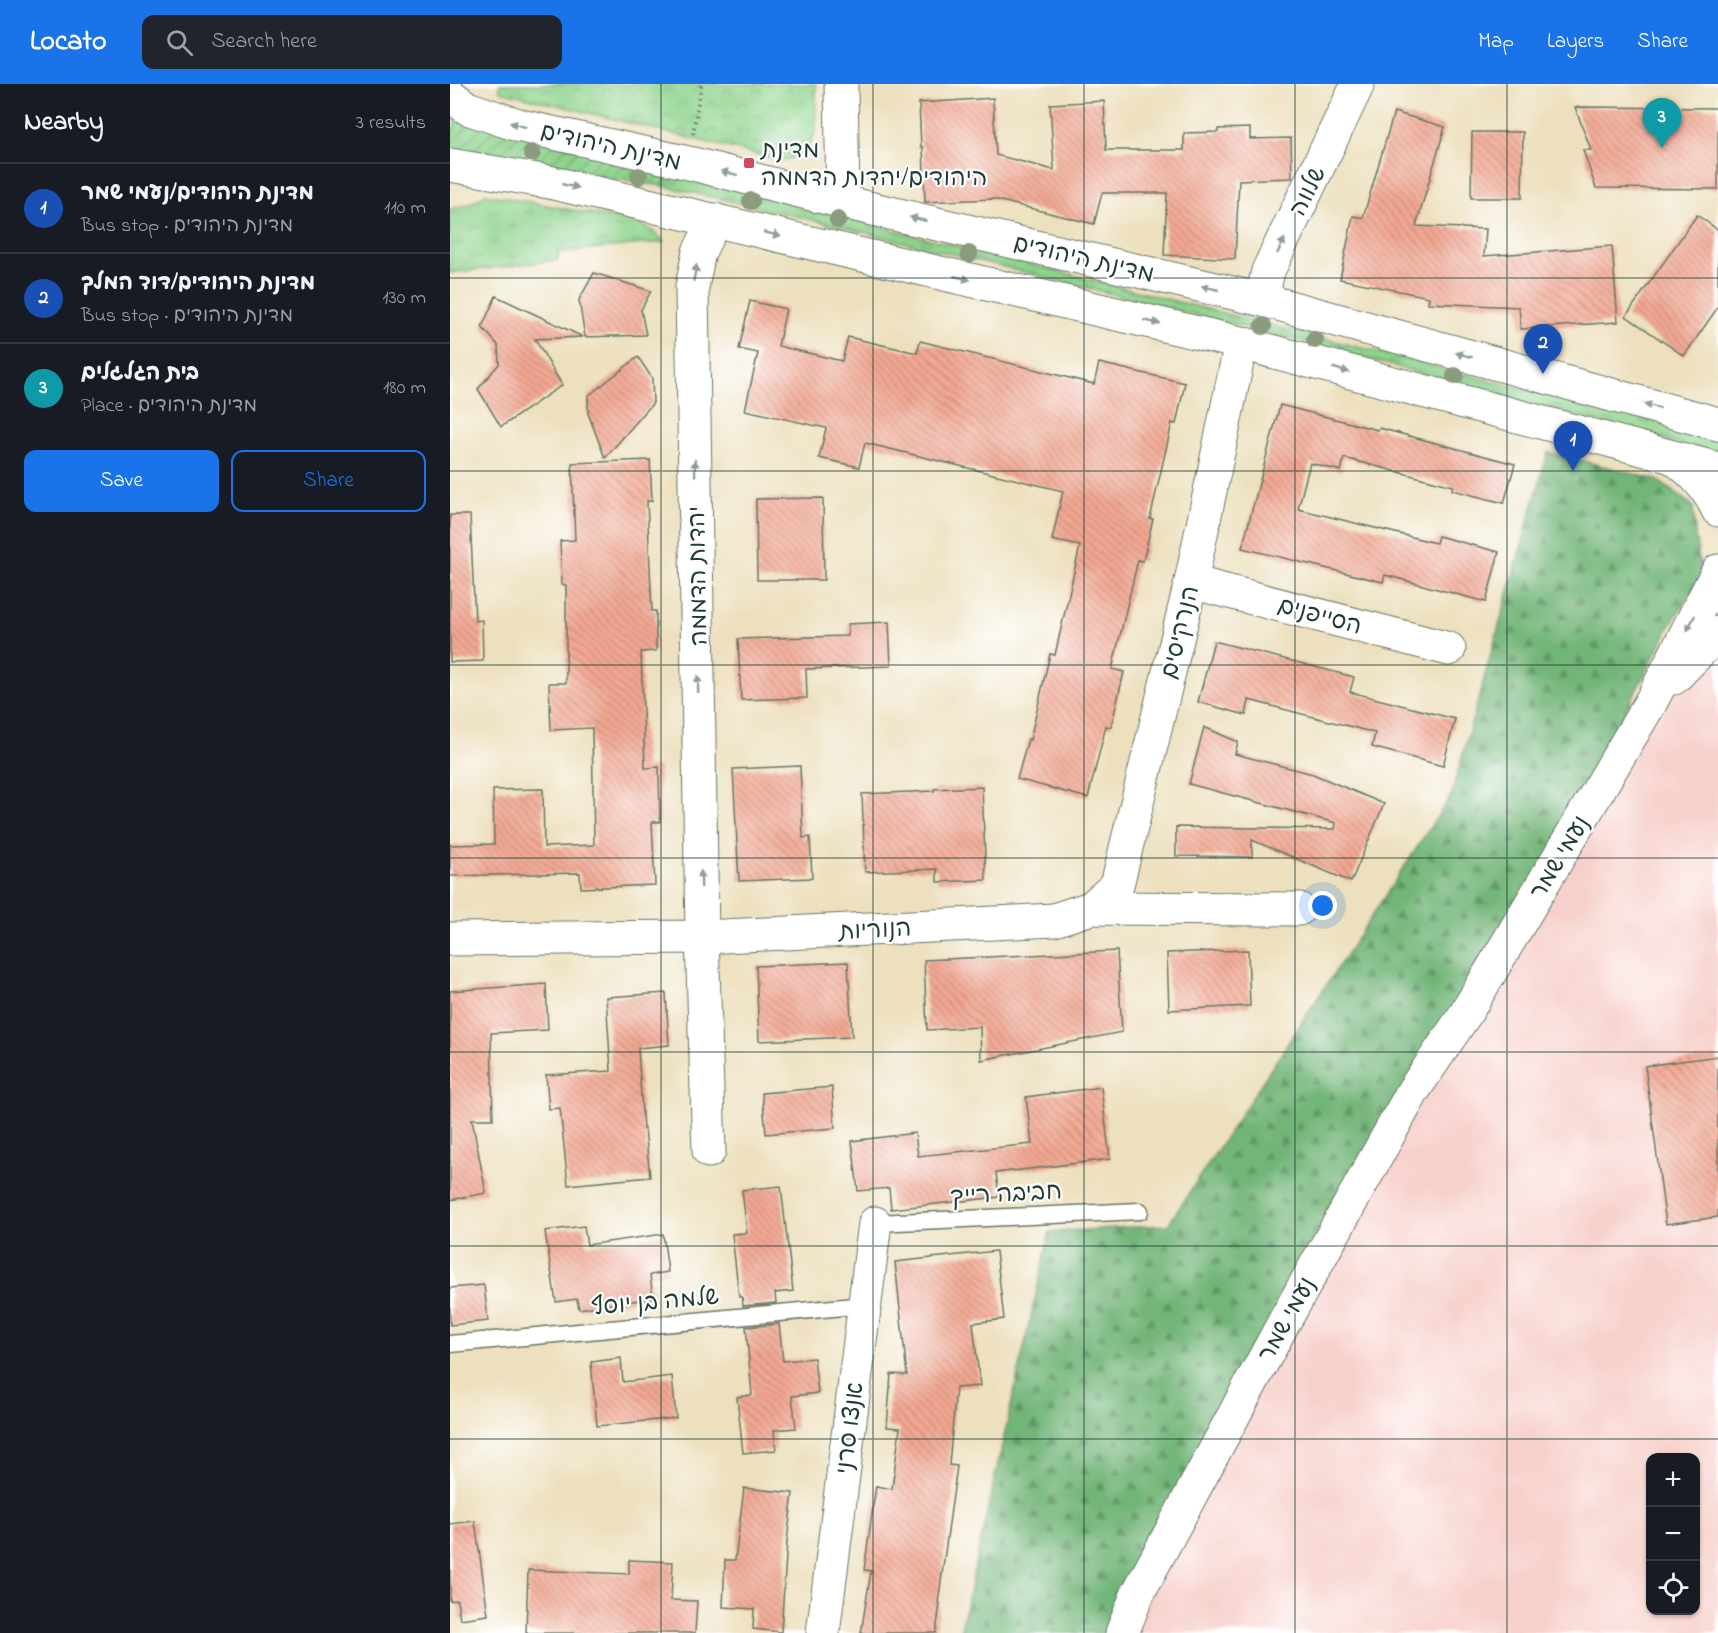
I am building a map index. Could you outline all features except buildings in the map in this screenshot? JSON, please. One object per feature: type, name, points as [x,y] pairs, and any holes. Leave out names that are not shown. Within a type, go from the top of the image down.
[{"type":"street","points":[[841,84],[843,202]]},
{"type":"street","name":"שלווה","points":[[1268,301],[1265,285],[1268,271],[1358,84]]},
{"type":"street","name":"מדינת היהודים","points":[[450,95],[467,108],[520,126],[689,163],[843,202],[1268,301],[1715,418]]},
{"type":"street","name":"מדינת היהודים","points":[[450,165],[549,182],[1241,343],[1718,469]]},
{"type":"street","name":"יהדות הדממה","points":[[709,1151],[702,937],[692,287],[699,252],[715,220]]},
{"type":"street","name":"הנרקיסים","points":[[1091,908],[1117,885],[1191,582],[1241,343]]},
{"type":"street","points":[[1674,458],[1686,466],[1700,482],[1718,510]]},
{"type":"street","name":"נעמי שמר","points":[[1122,1633],[1138,1593],[1289,1312],[1413,1091],[1466,1013],[1652,700],[1718,571]]},
{"type":"street","name":"הסייפנים","points":[[1191,582],[1449,648]]},
{"type":"street","name":"נעמי שמר","points":[[1652,700],[1718,633]]},
{"type":"street","name":"הנוריות","points":[[450,939],[702,937],[1054,920],[1091,908],[1299,909]]},
{"type":"street","name":"נעמי שמר","points":[[1139,1633],[1154,1595],[1411,1122],[1466,1013]]},
{"type":"street","name":"אנצו סרני","points":[[823,1633],[875,1223]]},
{"type":"lane","name":"חביבה רייך","points":[[875,1223],[1140,1211]]},
{"type":"lane","name":"שלמה בן יוסף","points":[[450,1344],[865,1305]]},
{"type":"path","points":[[689,163],[701,84]]},
{"type":"shaded area","points":[[1718,571],[1718,1633],[1122,1633]]},
{"type":"green space","points":[[499,84],[816,84],[816,130],[806,152],[783,161],[500,91]]},
{"type":"green space","points":[[458,116],[839,216],[1718,438],[1718,455],[1321,346],[839,226],[664,186],[475,159],[450,139]]},
{"type":"green space","points":[[458,116],[666,174],[664,186],[475,159],[450,152],[450,139]]},
{"type":"green space","points":[[486,194],[632,221],[650,229],[665,242],[558,252],[558,260],[450,273],[450,209],[470,204]]},
{"type":"green space","points":[[1548,452],[1657,480],[1693,506],[1702,578],[1675,617],[1466,1013],[1116,1633],[960,1633],[1050,1232],[1168,1225],[1451,796]]},
{"type":"place","name":"בית הגלגלים","points":[[1662,148]]},
{"type":"place","name":"מדינת היהודים/יהדות הדממה","points":[[749,163]]},
{"type":"place","name":"מדינת היהודים/דוד המלך","points":[[1543,374]]},
{"type":"place","name":"מדינת היהודים/נעמי שמר","points":[[1573,471]]}]
